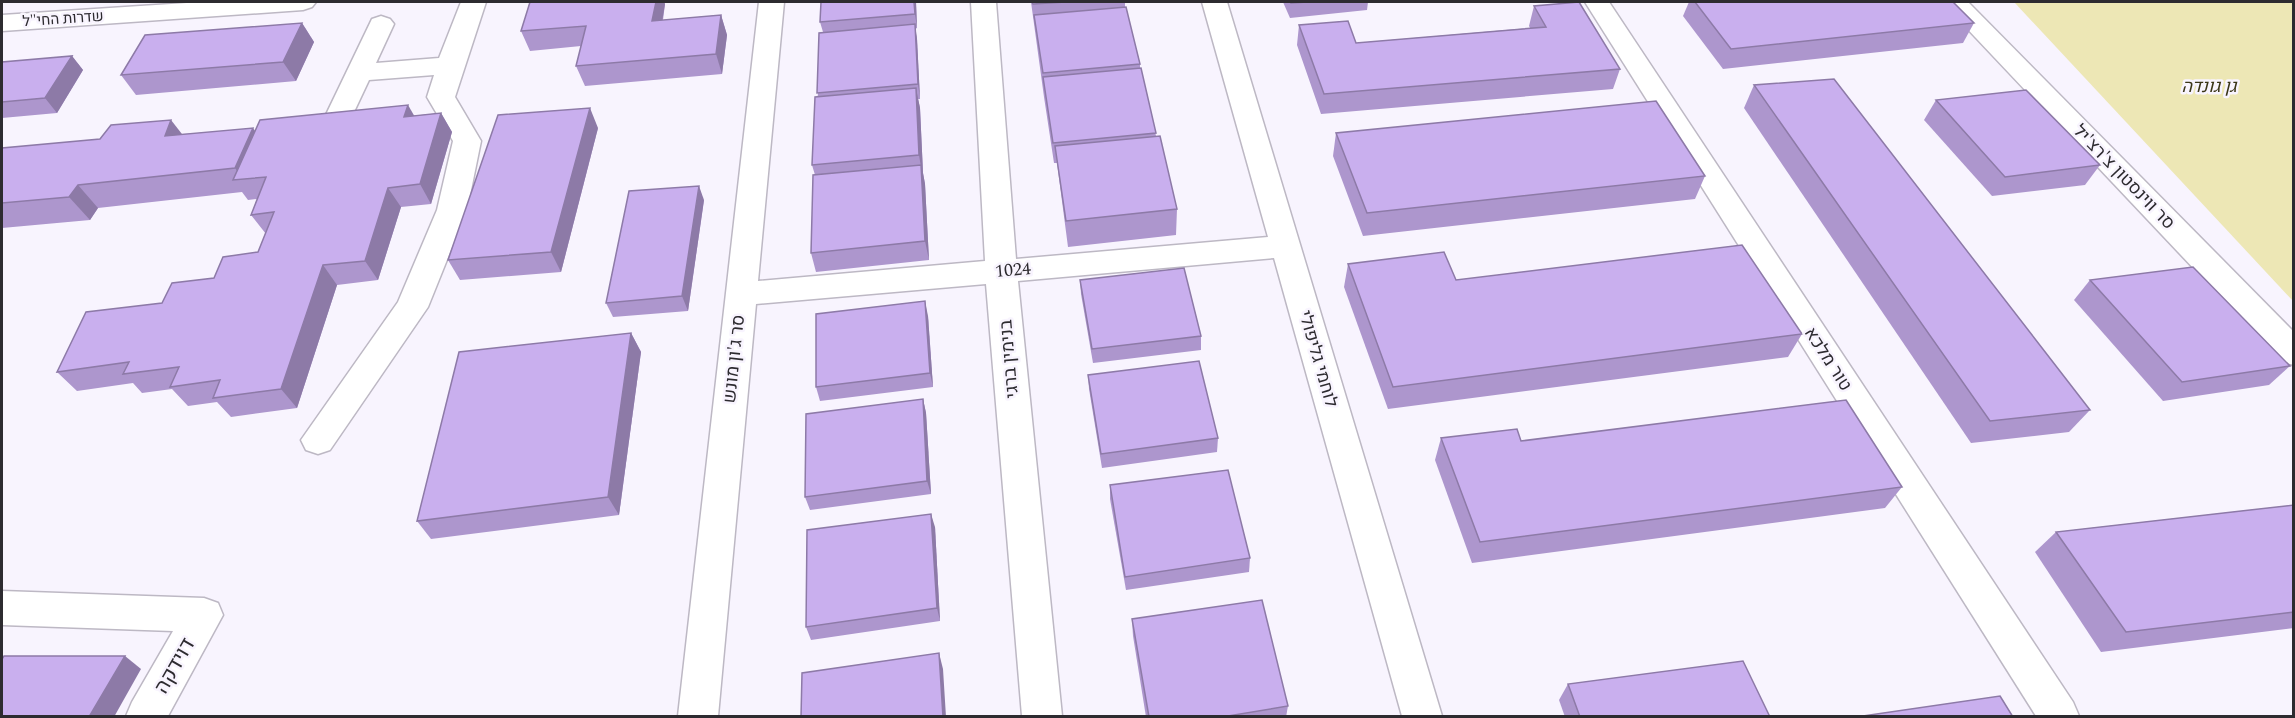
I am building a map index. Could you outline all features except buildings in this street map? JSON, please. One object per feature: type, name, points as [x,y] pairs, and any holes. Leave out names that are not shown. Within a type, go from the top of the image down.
[{"type":"street","name":"שדרות החי\"ל","points":[[2,23],[303,2]]},
{"type":"street","points":[[318,440],[412,307],[452,210],[467,141],[441,97],[473,2]]},
{"type":"street","name":"סר ג'ון מונש","points":[[698,717],[771,2]]},
{"type":"street","name":"בנימין ברגי","points":[[982,2],[1001,271],[1042,717]]},
{"type":"street","name":"לוחמי גליפולי","points":[[1215,2],[1422,717]]},
{"type":"street","name":"טור מלכא","points":[[1597,2],[2059,717]]},
{"type":"street","name":"סר ווינסטון צ'רצ'יל","points":[[1954,2],[2294,352]]},
{"type":"street","points":[[335,125],[381,24]]},
{"type":"street","points":[[359,73],[450,65]]},
{"type":"street","name":"1024","points":[[741,294],[1286,246]]},
{"type":"street","name":"דוידקה","points":[[2,608],[204,615],[146,717]]},
{"type":"green space","name":"גן גונדה","points":[[2014,2],[2293,2],[2293,301]]}]
